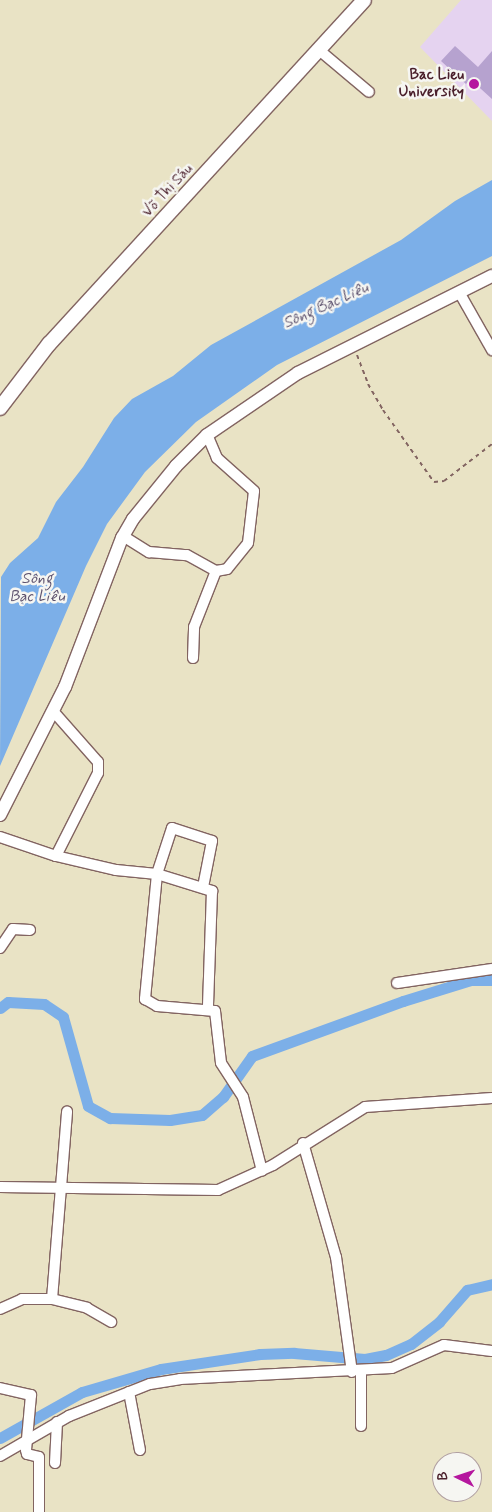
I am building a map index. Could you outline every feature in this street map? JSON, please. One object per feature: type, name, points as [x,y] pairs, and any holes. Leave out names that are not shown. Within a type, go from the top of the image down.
[{"type":"main road","name":"Võ Thị Sáu","points":[[0,408],[49,344],[364,0]]},
{"type":"street","points":[[319,50],[368,92]]},
{"type":"street","points":[[0,815],[53,711],[90,625],[123,536],[132,519],[176,466],[208,435],[298,374],[352,344],[492,276]]},
{"type":"street","points":[[458,292],[492,350]]},
{"type":"street","points":[[123,536],[149,552],[186,555],[216,571],[227,569],[248,543],[254,491],[217,458],[208,435]]},
{"type":"street","points":[[193,658],[194,627],[216,571]]},
{"type":"street","points":[[53,711],[98,762],[98,768],[56,856]]},
{"type":"street","points":[[202,887],[212,841],[182,831],[170,830],[157,874],[145,1000],[157,1006],[208,1008],[216,1013],[222,1063],[243,1097],[262,1171]]},
{"type":"street","points":[[0,837],[56,856],[116,870],[157,874],[212,891],[208,1008]]},
{"type":"street","points":[[0,948],[13,929],[30,930]]},
{"type":"street","points":[[397,983],[492,969]]},
{"type":"street","points":[[0,1187],[218,1190],[262,1171],[304,1143],[365,1107],[492,1098]]},
{"type":"street","points":[[52,1299],[68,1112]]},
{"type":"street","points":[[304,1143],[336,1258],[350,1351],[355,1369],[361,1426]]},
{"type":"street","points":[[0,1309],[22,1299],[52,1299],[87,1308],[111,1322]]},
{"type":"street","points":[[0,1456],[57,1422],[150,1384],[180,1379],[398,1367],[444,1345],[492,1351]]},
{"type":"street","points":[[0,1388],[32,1395],[27,1454],[39,1457],[39,1512]]},
{"type":"street","points":[[129,1392],[140,1450]]},
{"type":"street","points":[[55,1463],[57,1422]]},
{"type":"path","points":[[352,344],[368,384],[434,482],[444,481],[492,444]]},
{"type":"shaded area","name":"Bac Lieu University","points":[[461,0],[492,0],[492,121],[420,47]]},
{"type":"water","name":"Sông Bạc Liêu","points":[[492,180],[492,256],[277,365],[196,422],[145,472],[107,524],[86,566],[0,766],[1,577],[10,563],[38,538],[56,502],[83,467],[114,418],[132,399],[173,376],[211,345],[401,240],[455,201]]},
{"type":"building","points":[[455,46],[478,67],[492,51],[492,99],[470,79],[466,84],[441,61]]},
{"type":"waterway","points":[[0,1008],[8,1002],[44,1004],[63,1017],[88,1106],[110,1118],[170,1120],[202,1115],[223,1097],[252,1056],[403,1001],[471,980],[492,980]]},
{"type":"waterway","points":[[0,1438],[82,1392],[161,1369],[260,1354],[294,1353],[365,1359],[386,1355],[411,1344],[439,1322],[467,1290],[492,1284]]},
{"type":"place","name":"Bac Lieu University","points":[[474,84]]}]
